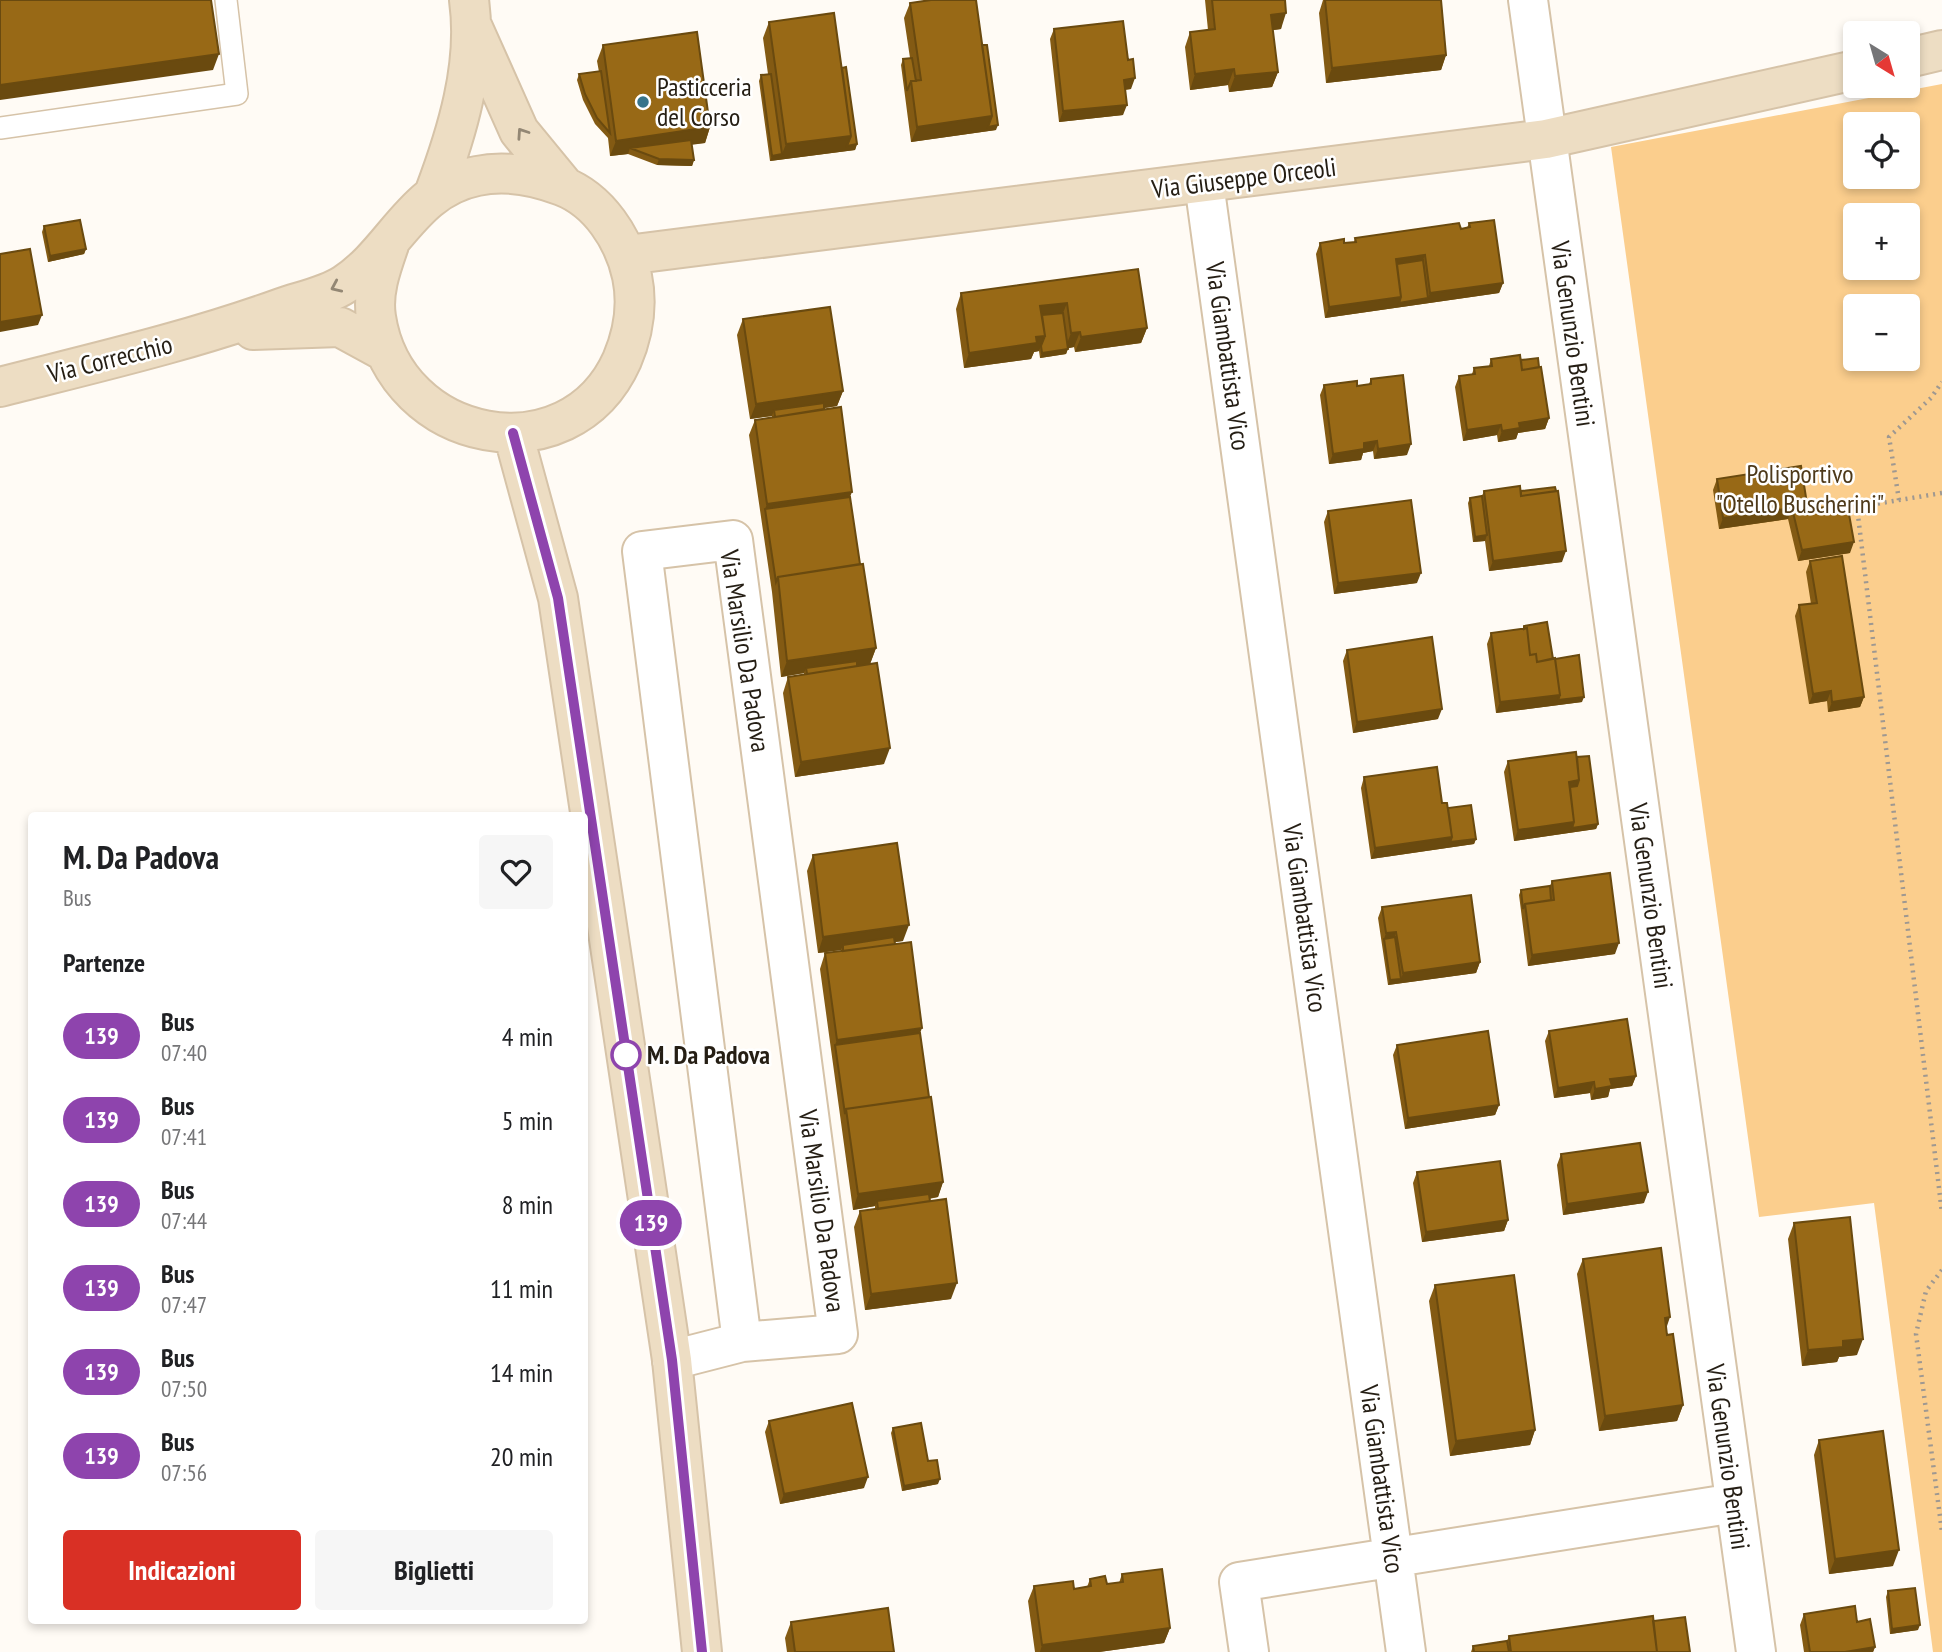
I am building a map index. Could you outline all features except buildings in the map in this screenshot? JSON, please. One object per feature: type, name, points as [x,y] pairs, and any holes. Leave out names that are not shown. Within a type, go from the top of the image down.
[{"type":"street","name":"Via Genunzio Bentini","points":[[1528,0],[1756,1652]]},
{"type":"street","points":[[471,14],[519,131],[565,187]]},
{"type":"street","points":[[434,194],[462,107],[471,14]]},
{"type":"street","points":[[1920,55],[1942,50]]},
{"type":"street","name":"Via Giuseppe Orceoli","points":[[627,255],[1546,139],[1843,73]]},
{"type":"street","points":[[521,174],[565,187],[591,204],[612,228],[627,255],[636,295],[632,336],[616,373],[589,404],[553,425],[513,433],[473,430],[435,413],[404,386],[384,351],[375,315],[377,279],[389,245],[408,216],[434,194],[476,176],[521,174]]},
{"type":"street","name":"Via Giambattista Vico","points":[[1204,183],[1406,1652]]},
{"type":"street","points":[[219,331],[344,285],[389,245]]},
{"type":"street","points":[[219,331],[340,327],[384,351]]},
{"type":"street","name":"Via Correcchio","points":[[0,387],[219,331]]},
{"type":"street","points":[[513,433],[558,598],[672,1360],[702,1652]]},
{"type":"street","name":"Via Marsilio Da Padova","points":[[672,1360],[742,1342],[838,1334],[733,540],[642,551],[742,1342]]},
{"type":"street","points":[[1249,1652],[1239,1582],[1735,1503]]},
{"type":"lane","points":[[0,128],[237,94],[226,0]]},
{"type":"path","points":[[1899,500],[1889,437],[1931,398],[1942,382]]},
{"type":"path","points":[[1942,493],[1857,507],[1942,1213]]},
{"type":"path","points":[[1942,1270],[1926,1291],[1916,1334],[1942,1532]]},
{"type":"green space","name":"Polisportivo \"Otello Buscherini\"","points":[[1942,84],[1942,1652],[1933,1652],[1874,1203],[1759,1217],[1611,147],[1868,98],[1920,98],[1920,88]]},
{"type":"bus line","name":"139","points":[[513,433],[558,598],[672,1360],[702,1652]]},
{"type":"place","name":"Pasticceria del Corso","points":[[643,102]]},
{"type":"place","name":"M. Da Padova","points":[[626,1055]]}]
